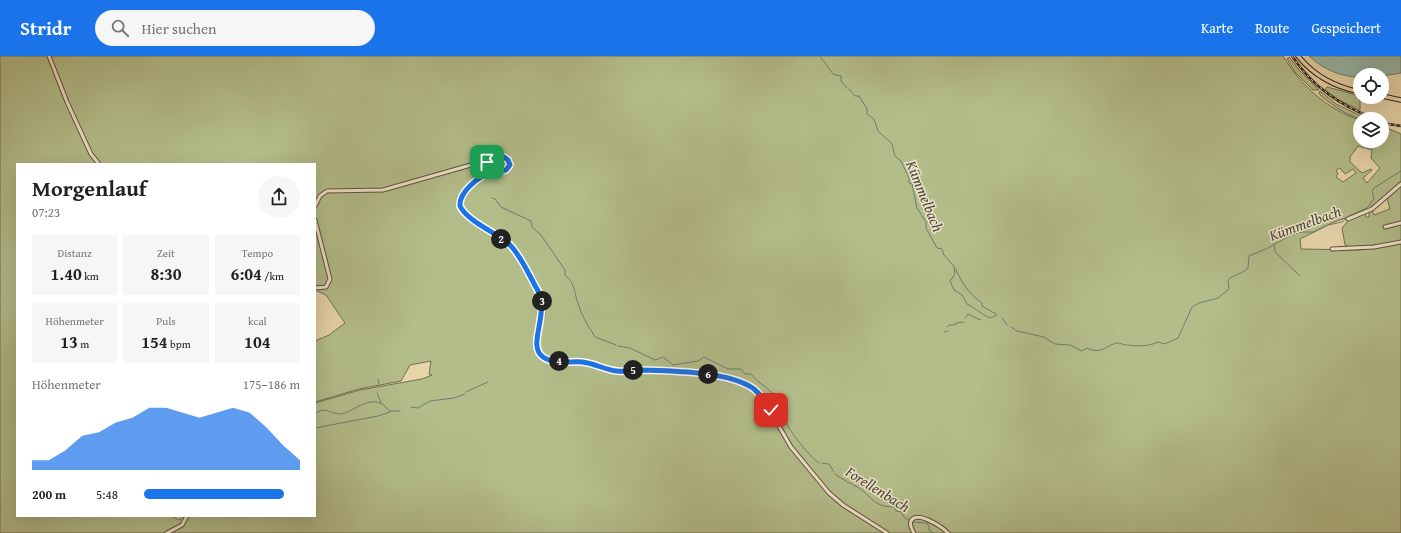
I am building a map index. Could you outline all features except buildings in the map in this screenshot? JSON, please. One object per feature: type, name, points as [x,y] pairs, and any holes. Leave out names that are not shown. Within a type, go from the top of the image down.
[{"type":"main road","points":[[1298,56],[1322,79],[1353,90]]},
{"type":"main road","points":[[1389,97],[1401,100]]},
{"type":"street","points":[[49,56],[90,154],[98,163]]},
{"type":"street","points":[[316,204],[322,194],[332,190],[383,190],[499,158],[507,159],[510,164],[508,169],[483,176],[464,192],[460,205],[468,215],[511,246],[538,291],[542,302],[543,313],[536,344],[542,356],[552,361],[588,362],[617,371],[640,370],[709,374],[746,384],[764,399],[791,447],[829,493],[843,505],[887,533]]},
{"type":"street","points":[[1348,219],[1372,209],[1401,184]]},
{"type":"street","points":[[1385,227],[1401,223]]},
{"type":"street","points":[[316,224],[330,279],[326,287],[316,288]]},
{"type":"street","points":[[1332,249],[1374,247],[1401,242]]},
{"type":"street","points":[[167,533],[182,525],[186,517]]},
{"type":"street","points":[[914,533],[911,527],[911,522],[914,518],[919,518],[938,525],[948,533]]},
{"type":"green space","points":[[0,56],[1283,56],[1298,77],[1316,95],[1337,110],[1353,118],[1353,148],[1357,148],[1350,157],[1350,162],[1362,173],[1371,169],[1372,170],[1363,178],[1367,183],[1380,168],[1371,158],[1372,150],[1365,148],[1389,148],[1389,129],[1401,134],[1401,182],[1368,210],[1334,222],[1300,239],[1301,249],[1359,250],[1401,244],[1401,533],[0,533]],"holes":[[[1340,168],[1345,174],[1353,169],[1356,173],[1343,182],[1336,177],[1338,174],[1336,170]]]},
{"type":"green space","points":[[1289,57],[1299,70],[1319,90],[1313,90],[1295,72],[1287,59]]},
{"type":"green space","points":[[1327,87],[1353,94],[1353,104],[1360,104],[1360,110],[1339,100],[1325,90]]},
{"type":"green space","points":[[1320,91],[1336,104],[1353,112],[1353,116],[1331,104],[1319,93]]},
{"type":"green space","points":[[1401,185],[1401,222],[1383,227],[1384,229],[1401,225],[1401,242],[1364,248],[1345,245],[1342,228],[1349,220],[1365,214],[1366,217],[1369,217],[1369,213],[1372,210],[1374,215],[1390,209],[1387,198]]},
{"type":"shaded area","points":[[1309,56],[1401,56],[1401,73],[1389,75],[1389,68],[1353,68],[1353,77],[1346,76],[1320,65]]},
{"type":"waterway","name":"Kümmelbach","points":[[820,56],[833,74],[841,76],[841,81],[847,88]]},
{"type":"waterway","name":"Kümmelbach","points":[[849,89],[855,96],[859,96],[867,109],[867,114],[874,119],[878,131],[892,144],[895,156],[901,161],[909,178],[909,183],[912,184],[917,208],[926,222],[926,228],[937,248],[942,249],[944,255],[954,266],[955,274],[950,281],[954,290],[962,295],[967,304],[987,317],[990,318],[997,315]]},
{"type":"waterway","name":"Kümmelbach","points":[[1011,327],[1017,331],[1044,337],[1055,344],[1070,345],[1082,351],[1087,348],[1092,350],[1100,350],[1117,343],[1139,346],[1150,345],[1158,342],[1165,344],[1178,338],[1192,307],[1199,303],[1218,298],[1229,289],[1228,280],[1248,268],[1249,256],[1268,248],[1291,235],[1302,232],[1314,232],[1328,225],[1342,222],[1349,216],[1367,208],[1374,199],[1372,191],[1374,188],[1401,171]]},
{"type":"waterway","name":"Forellenbach","points":[[492,198],[495,199],[501,207],[531,221],[532,227],[541,235],[565,270],[565,275],[569,278],[573,285],[577,302],[590,329]]},
{"type":"waterway","name":"Kümmelbach","points":[[1274,245],[1275,251]]},
{"type":"waterway","points":[[1275,252],[1300,276]]},
{"type":"waterway","points":[[956,269],[960,279],[973,296],[982,303],[982,306],[996,314]]},
{"type":"waterway","points":[[965,318],[968,314],[980,320],[981,319]]},
{"type":"waterway","name":"Kümmelbach","points":[[1002,318],[1007,325]]},
{"type":"waterway","points":[[947,327],[949,325],[964,322]]},
{"type":"waterway","name":"Forellenbach","points":[[591,330],[595,337],[616,345]]},
{"type":"waterway","points":[[944,332],[948,331]]},
{"type":"waterway","name":"Forellenbach","points":[[618,346],[630,348],[655,360],[663,357],[673,365],[698,361],[704,357],[728,369],[741,369],[745,374],[751,374],[777,398],[780,402],[786,422],[791,432],[819,463]]},
{"type":"waterway","points":[[378,379],[379,384]]},
{"type":"waterway","points":[[466,392],[488,382]]},
{"type":"waterway","points":[[377,393],[381,403]]},
{"type":"waterway","points":[[411,407],[418,408],[430,401],[454,398],[465,394]]},
{"type":"waterway","points":[[316,413],[324,410],[343,414],[369,402],[384,405],[390,411],[400,411]]},
{"type":"waterway","points":[[316,428],[378,416],[390,412]]},
{"type":"waterway","name":"Forellenbach","points":[[822,463],[829,464],[834,472]]},
{"type":"waterway","name":"Forellenbach","points":[[835,474],[859,488],[880,505],[894,507],[896,511],[901,512],[904,517],[910,521]]},
{"type":"waterway","name":"Forellenbach","points":[[912,522],[927,523],[929,530],[934,533]]},
{"type":"railway","points":[[1292,56],[1318,86],[1340,102],[1359,112]]},
{"type":"railway","points":[[1389,124],[1401,126]]},
{"type":"route","points":[[487,162],[504,157],[508,160],[510,165],[506,170],[492,172],[485,175],[465,191],[460,200],[460,206],[468,215],[511,246],[538,291],[542,302],[543,313],[536,344],[542,356],[552,361],[588,362],[617,371],[640,370],[716,376],[750,386],[757,392],[771,410]]}]
